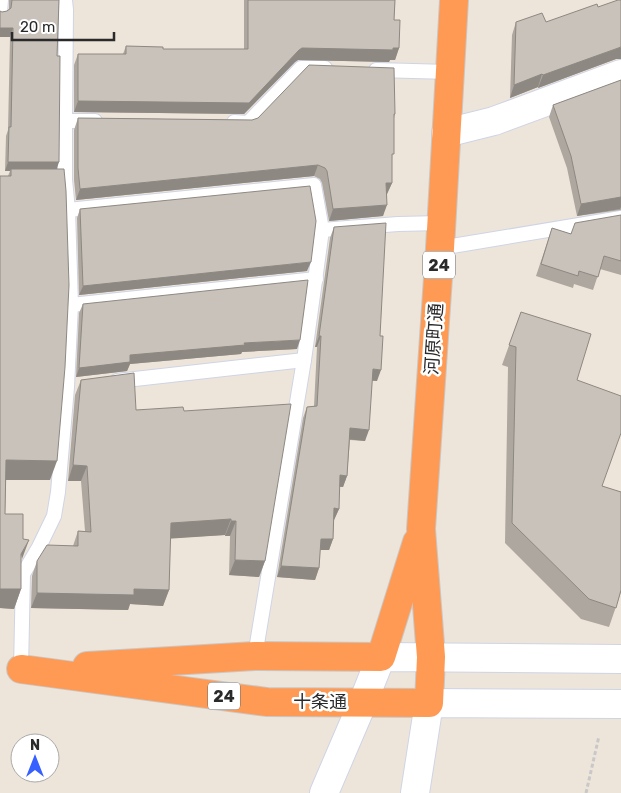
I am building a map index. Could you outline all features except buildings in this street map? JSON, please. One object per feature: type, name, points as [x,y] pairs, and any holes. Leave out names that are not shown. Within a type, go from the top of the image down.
[{"type":"highway","name":"河原町通","points":[[431,658],[421,529],[441,236],[454,0]]},
{"type":"highway","name":"河原町通","points":[[381,657],[421,529]]},
{"type":"highway","name":"24","points":[[10,669],[255,656],[381,657]]},
{"type":"highway","name":"24","points":[[429,703],[431,658]]},
{"type":"highway","name":"十条通","points":[[10,669],[267,702],[429,703]]},
{"type":"street","points":[[446,133],[494,121],[621,74]]},
{"type":"street","points":[[324,793],[381,657]]},
{"type":"street","name":"24","points":[[381,657],[431,658]]},
{"type":"street","points":[[431,658],[621,659]]},
{"type":"street","points":[[415,793],[429,703]]},
{"type":"street","name":"十条通","points":[[429,703],[621,704]]},
{"type":"lane","points":[[0,12],[1,0]]},
{"type":"lane","points":[[10,669],[22,574],[54,516],[72,386],[68,210],[61,180],[65,121],[65,0]]},
{"type":"lane","points":[[219,122],[248,122],[301,68],[341,69]]},
{"type":"lane","points":[[361,70],[450,72]]},
{"type":"lane","points":[[65,121],[104,121]]},
{"type":"lane","points":[[68,210],[314,184],[322,230],[316,279],[255,656]]},
{"type":"lane","points":[[322,230],[398,224],[441,236],[621,218]]},
{"type":"lane","points":[[71,305],[316,279]]},
{"type":"lane","points":[[106,382],[304,360]]},
{"type":"path","points":[[586,793],[601,730]]}]
